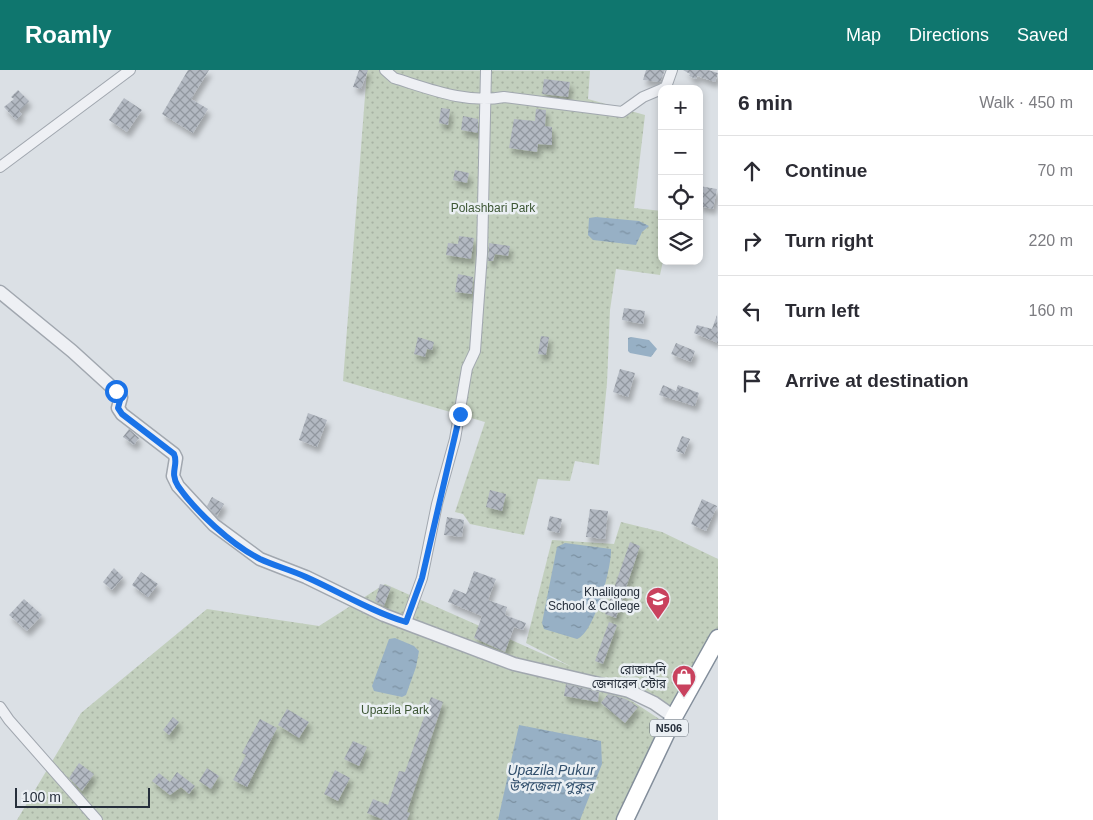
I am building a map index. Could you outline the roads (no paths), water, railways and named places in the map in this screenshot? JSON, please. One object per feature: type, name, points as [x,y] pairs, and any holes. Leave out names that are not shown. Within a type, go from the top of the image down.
[{"type":"highway","name":"N506","points":[[625,820],[674,718],[718,638]]},
{"type":"street","points":[[0,167],[130,70]]},
{"type":"street","points":[[385,70],[394,78],[463,98],[485,100],[504,97],[622,112],[644,97],[658,91]]},
{"type":"street","points":[[406,622],[422,578],[440,496],[456,438],[467,368],[474,351],[479,311],[483,245],[486,70]]},
{"type":"street","points":[[667,85],[672,70]]},
{"type":"street","points":[[0,292],[72,350],[116,391],[121,397],[118,408],[122,414],[174,454],[176,458],[173,476],[178,486],[221,530],[260,559],[306,577],[384,615],[514,664],[629,691],[654,704],[674,718]]},
{"type":"street","points":[[0,707],[9,720],[97,820]]},
{"type":"water","points":[[589,218],[639,221],[649,226],[642,232],[636,245],[593,240],[588,235]]},
{"type":"water","points":[[628,338],[649,340],[657,349],[651,357],[630,353],[628,351]]},
{"type":"water","points":[[565,543],[611,549],[611,558],[601,599],[590,625],[577,639],[544,629],[542,623],[557,547]]},
{"type":"water","points":[[395,638],[414,646],[419,651],[416,667],[406,695],[402,697],[374,691],[372,686],[389,639]]},
{"type":"water","name":"Upazila Pukur উপজেলা পুকুর","points":[[519,725],[601,741],[602,764],[580,820],[498,820]]},
{"type":"place","name":"Khalilgong School & College","points":[[658,620]]},
{"type":"place","name":"রোজামনি জেনারেল স্টোর","points":[[684,698]]},
{"type":"park label","name":"Polashbari Park","points":[[493,208]]},
{"type":"park label","name":"Upazila Park","points":[[395,710]]}]
